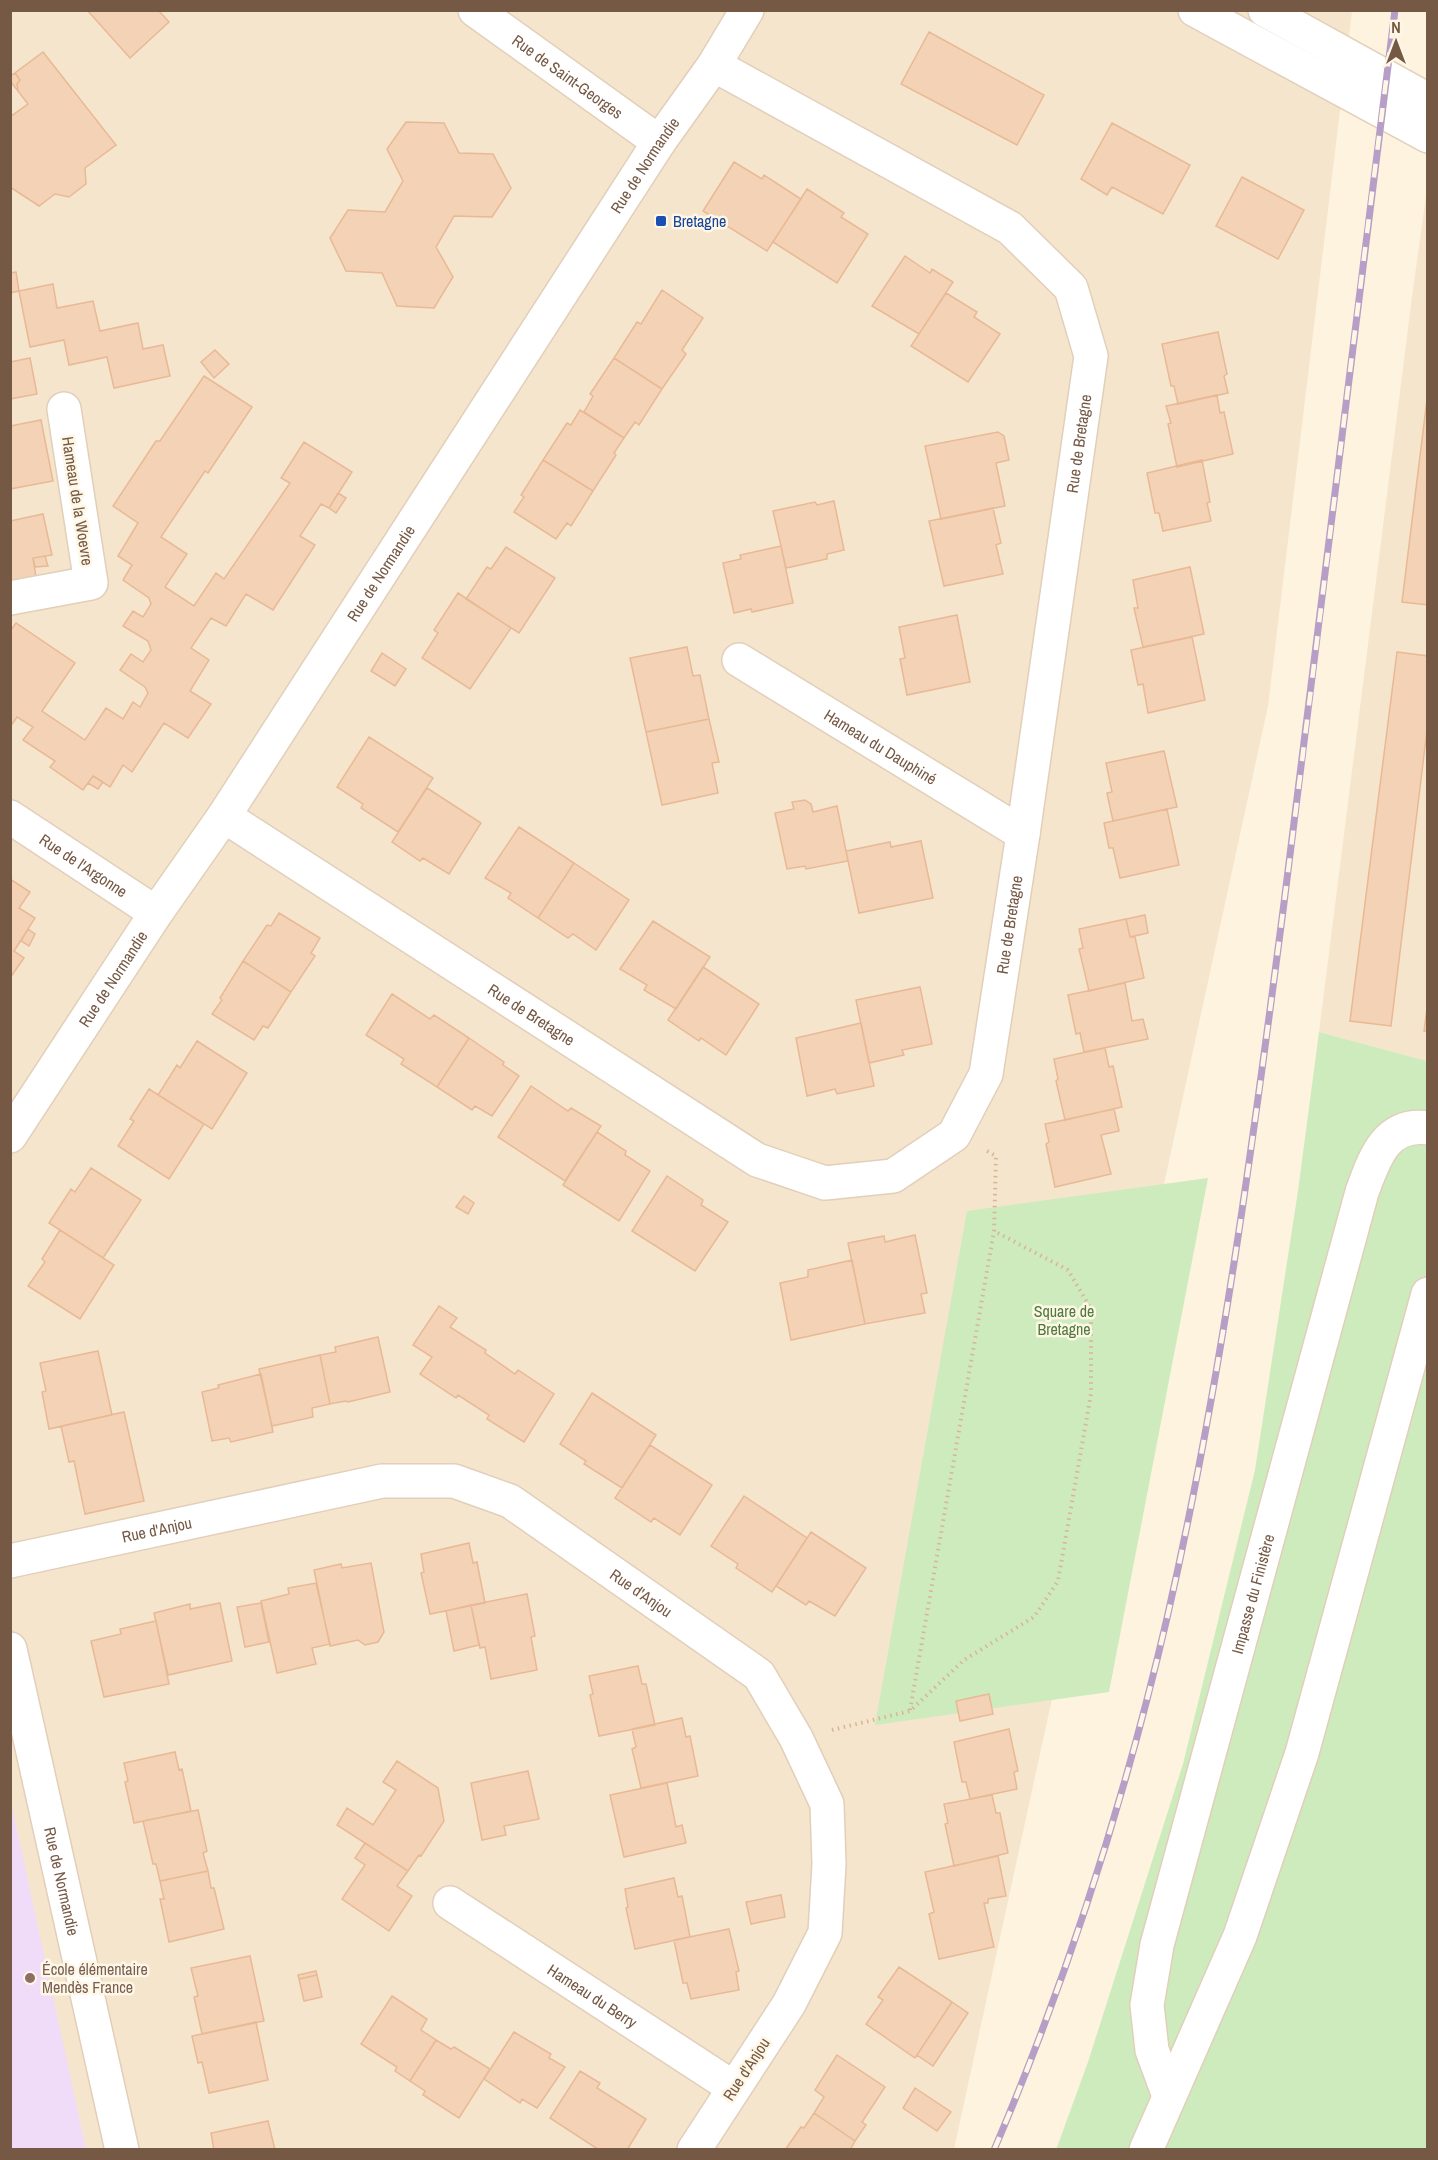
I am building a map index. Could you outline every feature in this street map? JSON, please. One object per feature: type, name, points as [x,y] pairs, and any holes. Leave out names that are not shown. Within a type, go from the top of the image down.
[{"type":"street","name":"Rue de Saint-Georges","points":[[475,10],[659,142]]},
{"type":"street","name":"Rue de Normandie","points":[[10,1136],[156,913],[224,816],[659,142],[714,65],[747,10]]},
{"type":"street","points":[[1196,10],[1428,136]]},
{"type":"street","points":[[1265,10],[1428,100]]},
{"type":"street","name":"Rue de Bretagne","points":[[224,816],[757,1160],[825,1183],[893,1176],[954,1135],[986,1074],[1023,834],[1091,356],[1071,288],[1010,228],[714,65]]},
{"type":"street","name":"Hameau de la Woevre","points":[[10,598],[91,583],[64,409]]},
{"type":"street","name":"Hameau du Dauphiné","points":[[740,660],[1023,834]]},
{"type":"street","name":"Rue de l'Argonne","points":[[10,817],[156,913]]},
{"type":"street","name":"Impasse du Finistère","points":[[1169,2096],[1152,2050],[1147,2005],[1157,1945],[1362,1192],[1379,1149],[1399,1131],[1428,1128]]},
{"type":"street","points":[[1146,2150],[1240,1936],[1302,1753],[1428,1294]]},
{"type":"street","name":"Rue d'Anjou","points":[[10,1561],[382,1481],[454,1481],[510,1501],[759,1675],[796,1738],[826,1804],[829,1864],[825,1933],[789,2004],[694,2150]]},
{"type":"street","name":"Rue de Normandie","points":[[10,1649],[122,2150]]},
{"type":"street","name":"Hameau du Berry","points":[[450,1904],[734,2088]]},
{"type":"path","points":[[910,1711],[994,1231],[996,1156],[954,1135]]},
{"type":"path","points":[[796,1738],[910,1711],[964,1660],[1034,1617],[1058,1581],[1091,1394],[1091,1309],[1068,1270],[994,1231]]},
{"type":"shaded area","points":[[11,11],[1352,11],[1268,706],[954,2149],[11,2150]]},
{"type":"shaded area","points":[[1427,189],[1427,1061],[1319,1032]]},
{"type":"shaded area","name":"École élémentaire Mendès France","points":[[11,1799],[12,1807],[86,2149],[11,2149]]},
{"type":"green space","points":[[1319,1032],[1427,1061],[1427,2149],[1056,2150],[1088,2062],[1183,1764],[1255,1470],[1298,1191]]},
{"type":"green space","name":"Square de Bretagne","points":[[1208,1178],[1109,1692],[875,1725],[967,1211]]},
{"type":"building","points":[[87,10],[158,10],[169,22],[130,58]]},
{"type":"building","points":[[929,32],[1044,95],[1017,145],[901,84]]},
{"type":"building","points":[[43,52],[116,145],[85,168],[86,184],[69,197],[55,194],[39,206],[10,187],[10,117],[28,104],[18,91],[17,84],[20,80],[15,73]]},
{"type":"building","points":[[15,73],[20,80],[17,84],[18,91],[10,81],[10,76]]},
{"type":"building","points":[[406,122],[444,123],[459,153],[493,154],[511,188],[492,217],[454,216],[436,247],[453,277],[434,308],[397,306],[382,273],[346,271],[330,238],[348,210],[385,212],[403,181],[387,149]]},
{"type":"building","points":[[1112,123],[1190,165],[1163,214],[1112,187],[1107,195],[1081,179]]},
{"type":"building","points":[[734,162],[762,179],[764,175],[801,199],[767,251],[703,211]]},
{"type":"building","points":[[1242,177],[1304,210],[1278,259],[1216,226]]},
{"type":"building","points":[[807,189],[844,213],[841,217],[868,234],[837,283],[773,242]]},
{"type":"building","points":[[905,256],[930,273],[932,269],[953,282],[919,334],[872,306]]},
{"type":"building","points":[[16,272],[19,291],[10,293],[10,273]]},
{"type":"building","points":[[53,284],[57,308],[93,301],[100,331],[138,323],[143,349],[163,345],[170,376],[114,388],[107,357],[69,365],[64,340],[30,347],[19,291]]},
{"type":"building","points":[[662,290],[703,318],[682,350],[686,354],[662,389],[614,358],[637,322],[641,324]]},
{"type":"building","points":[[946,293],[977,312],[974,317],[1000,334],[968,382],[911,346]]},
{"type":"building","points":[[1218,332],[1227,374],[1224,376],[1228,393],[1178,404],[1174,386],[1171,386],[1162,344]]},
{"type":"building","points":[[215,350],[229,364],[214,378],[201,362]]},
{"type":"building","points":[[30,358],[37,394],[10,399],[10,362]]},
{"type":"building","points":[[614,358],[662,389],[639,425],[635,422],[624,438],[584,412],[593,396],[590,394]]},
{"type":"building","points":[[204,376],[252,407],[208,473],[205,471],[161,537],[187,554],[165,587],[194,606],[216,573],[224,579],[290,483],[281,478],[304,442],[352,472],[329,508],[321,504],[300,536],[315,545],[273,610],[246,594],[226,626],[211,618],[191,648],[209,660],[190,691],[211,704],[188,738],[164,723],[132,772],[123,765],[110,787],[93,776],[83,790],[50,767],[55,761],[23,740],[33,727],[17,717],[10,727],[10,631],[16,623],[75,663],[42,711],[85,740],[106,708],[123,719],[133,702],[140,707],[148,693],[145,687],[120,670],[131,654],[143,662],[151,650],[148,641],[123,626],[133,611],[143,617],[151,604],[149,598],[123,580],[132,565],[118,556],[138,523],[113,506],[156,441],[160,441]]},
{"type":"building","points":[[1428,391],[1428,605],[1402,602]]},
{"type":"building","points":[[1217,395],[1220,413],[1224,412],[1233,454],[1177,467],[1168,424],[1171,423],[1166,406]]},
{"type":"building","points":[[580,410],[624,438],[593,491],[543,460],[567,423],[571,425]]},
{"type":"building","points":[[41,420],[53,481],[10,489],[10,426]]},
{"type":"building","points":[[998,432],[1004,436],[1009,460],[996,463],[1005,506],[941,519],[925,446]]},
{"type":"building","points":[[543,460],[593,491],[571,526],[567,523],[556,539],[514,512],[524,497],[521,495]]},
{"type":"building","points":[[1202,460],[1211,521],[1163,531],[1159,513],[1155,513],[1147,473]]},
{"type":"building","points":[[338,493],[346,498],[336,513],[329,508]]},
{"type":"building","points":[[834,501],[844,550],[827,554],[827,559],[786,568],[773,511],[815,502],[817,505]]},
{"type":"building","points":[[993,508],[1001,543],[996,545],[1003,574],[944,586],[929,521]]},
{"type":"building","points":[[43,514],[52,555],[33,558],[36,577],[12,582],[10,578],[10,521]]},
{"type":"building","points":[[781,546],[793,603],[752,612],[751,609],[734,613],[723,563],[741,559],[740,555]]},
{"type":"building","points":[[506,547],[555,578],[519,633],[466,599],[487,567],[491,569]]},
{"type":"building","points":[[45,556],[48,566],[35,567],[33,558]]},
{"type":"building","points":[[1190,567],[1204,634],[1143,647],[1134,608],[1138,608],[1133,580]]},
{"type":"building","points":[[458,593],[511,628],[470,689],[422,658],[438,633],[434,630]]},
{"type":"building","points":[[957,615],[970,682],[907,695],[900,659],[905,658],[899,627]]},
{"type":"building","points":[[1192,637],[1205,700],[1148,713],[1143,684],[1138,685],[1131,650]]},
{"type":"building","points":[[687,647],[693,676],[700,675],[709,719],[646,732],[630,658]]},
{"type":"building","points":[[1397,652],[1428,656],[1428,722],[1391,1026],[1350,1021]]},
{"type":"building","points":[[382,653],[406,669],[395,686],[371,671]]},
{"type":"building","points":[[709,719],[719,762],[712,763],[718,793],[662,805],[646,732]]},
{"type":"building","points":[[369,737],[433,778],[398,832],[361,808],[363,804],[337,787]]},
{"type":"building","points":[[1164,751],[1177,807],[1113,821],[1107,793],[1112,792],[1106,763]]},
{"type":"building","points":[[93,776],[103,782],[98,789],[88,783]]},
{"type":"building","points":[[427,788],[481,823],[449,874],[423,858],[420,861],[392,842]]},
{"type":"building","points":[[805,800],[811,804],[813,812],[837,806],[848,861],[806,869],[805,866],[787,869],[775,813],[794,809],[792,802]]},
{"type":"building","points":[[1167,809],[1179,865],[1120,878],[1113,848],[1109,848],[1104,823]]},
{"type":"building","points":[[519,827],[574,863],[538,918],[508,898],[511,893],[485,878]]},
{"type":"building","points":[[921,841],[933,898],[859,913],[846,851],[890,842],[891,847]]},
{"type":"building","points":[[574,863],[629,900],[596,950],[573,934],[568,938],[538,918]]},
{"type":"building","points":[[10,879],[30,892],[19,908],[35,918],[14,951],[24,958],[10,978]]},
{"type":"building","points":[[279,913],[320,938],[311,953],[315,956],[291,992],[243,961],[267,925],[271,926]]},
{"type":"building","points":[[1145,915],[1148,933],[1130,937],[1126,919]]},
{"type":"building","points":[[1126,919],[1130,937],[1135,937],[1144,978],[1089,991],[1079,949],[1083,948],[1079,929]]},
{"type":"building","points":[[653,921],[710,957],[676,1009],[644,990],[647,985],[620,969]]},
{"type":"building","points":[[28,929],[35,934],[29,946],[21,941]]},
{"type":"building","points":[[243,961],[291,992],[268,1028],[263,1026],[254,1040],[212,1014]]},
{"type":"building","points":[[703,967],[759,1004],[726,1055],[701,1038],[699,1041],[668,1020]]},
{"type":"building","points":[[1125,983],[1132,1021],[1143,1019],[1148,1039],[1084,1052],[1080,1033],[1076,1034],[1068,995]]},
{"type":"building","points":[[920,987],[932,1044],[902,1050],[904,1055],[869,1063],[856,1000]]},
{"type":"building","points":[[392,994],[430,1019],[434,1015],[469,1038],[437,1087],[401,1064],[404,1059],[366,1035]]},
{"type":"building","points":[[1428,1001],[1428,1031],[1424,1031]]},
{"type":"building","points":[[861,1023],[874,1086],[837,1094],[835,1089],[807,1096],[796,1038]]},
{"type":"building","points":[[469,1038],[504,1062],[503,1065],[519,1076],[492,1116],[475,1106],[472,1110],[437,1087]]},
{"type":"building","points":[[197,1041],[247,1073],[212,1129],[158,1095],[177,1065],[180,1068]]},
{"type":"building","points":[[1105,1048],[1109,1067],[1113,1066],[1122,1107],[1065,1120],[1056,1081],[1058,1079],[1054,1059]]},
{"type":"building","points":[[531,1086],[568,1111],[571,1108],[601,1126],[565,1181],[498,1137]]},
{"type":"building","points":[[149,1089],[204,1124],[169,1179],[118,1146],[134,1121],[130,1119]]},
{"type":"building","points":[[1114,1109],[1119,1131],[1101,1135],[1111,1174],[1055,1187],[1046,1144],[1049,1142],[1045,1124]]},
{"type":"building","points":[[597,1132],[626,1151],[625,1155],[650,1171],[619,1221],[563,1185]]},
{"type":"building","points":[[91,1168],[141,1200],[103,1258],[49,1223],[71,1189],[75,1192]]},
{"type":"building","points":[[667,1176],[703,1200],[701,1205],[728,1222],[695,1271],[632,1231]]},
{"type":"building","points":[[464,1196],[474,1203],[468,1214],[456,1207]]},
{"type":"building","points":[[60,1230],[114,1265],[80,1319],[28,1286],[45,1262],[42,1259]]},
{"type":"building","points":[[915,1235],[927,1293],[921,1294],[925,1313],[865,1324],[848,1243],[884,1236],[885,1242]]},
{"type":"building","points":[[852,1260],[865,1324],[791,1340],[780,1283],[808,1277],[808,1270]]},
{"type":"building","points":[[439,1306],[457,1318],[450,1327],[486,1350],[485,1353],[515,1374],[518,1370],[554,1394],[524,1442],[487,1419],[489,1415],[458,1395],[456,1398],[420,1374],[432,1357],[413,1345]]},
{"type":"building","points":[[378,1337],[390,1392],[330,1404],[320,1355],[336,1352],[335,1347]]},
{"type":"building","points":[[98,1351],[112,1415],[49,1429],[42,1392],[46,1391],[40,1363]]},
{"type":"building","points":[[320,1355],[330,1404],[312,1408],[313,1417],[272,1426],[259,1369]]},
{"type":"building","points":[[261,1374],[273,1432],[231,1442],[229,1438],[212,1441],[202,1392],[219,1388],[218,1385]]},
{"type":"building","points":[[592,1393],[656,1435],[622,1488],[584,1464],[586,1461],[560,1444]]},
{"type":"building","points":[[124,1412],[144,1501],[85,1514],[74,1461],[69,1462],[61,1426]]},
{"type":"building","points":[[650,1445],[712,1485],[680,1535],[654,1518],[651,1522],[615,1498]]},
{"type":"building","points":[[744,1496],[807,1538],[772,1592],[736,1568],[738,1564],[711,1546]]},
{"type":"building","points":[[811,1532],[866,1568],[835,1616],[809,1601],[806,1605],[776,1586]]},
{"type":"building","points":[[469,1543],[473,1563],[477,1562],[485,1603],[430,1614],[421,1573],[424,1572],[421,1554]]},
{"type":"building","points":[[371,1563],[384,1632],[378,1642],[365,1645],[358,1640],[330,1646],[314,1570],[341,1564],[342,1568]]},
{"type":"building","points":[[316,1583],[330,1644],[312,1648],[316,1664],[277,1673],[261,1601],[289,1594],[288,1588]]},
{"type":"building","points":[[527,1594],[535,1636],[531,1637],[537,1670],[491,1679],[485,1647],[480,1648],[471,1605]]},
{"type":"building","points":[[220,1603],[232,1661],[168,1675],[154,1613],[190,1604],[190,1609]]},
{"type":"building","points":[[261,1603],[269,1642],[245,1647],[237,1607]]},
{"type":"building","points":[[471,1605],[479,1645],[454,1651],[446,1611]]},
{"type":"building","points":[[156,1621],[169,1684],[104,1697],[91,1641],[121,1634],[120,1629]]},
{"type":"building","points":[[638,1666],[642,1684],[646,1684],[655,1725],[599,1736],[590,1695],[593,1694],[589,1676]]},
{"type":"building","points":[[989,1694],[993,1714],[960,1721],[956,1701]]},
{"type":"building","points":[[682,1718],[686,1737],[690,1736],[698,1776],[641,1788],[632,1749],[636,1747],[632,1729]]},
{"type":"building","points":[[1009,1729],[1018,1771],[1014,1772],[1017,1789],[970,1799],[966,1782],[962,1782],[954,1742]]},
{"type":"building","points":[[175,1752],[179,1770],[182,1769],[191,1811],[134,1823],[125,1782],[128,1781],[124,1763]]},
{"type":"building","points":[[397,1761],[438,1788],[444,1821],[408,1871],[337,1825],[347,1808],[373,1825],[396,1790],[383,1782]]},
{"type":"building","points":[[528,1771],[539,1819],[504,1826],[506,1835],[482,1840],[471,1783]]},
{"type":"building","points":[[667,1783],[676,1827],[682,1825],[686,1843],[624,1857],[610,1795]]},
{"type":"building","points":[[992,1795],[996,1813],[1000,1813],[1008,1853],[954,1866],[945,1824],[948,1823],[944,1804]]},
{"type":"building","points":[[198,1810],[207,1851],[203,1853],[208,1871],[160,1881],[156,1864],[153,1864],[143,1821]]},
{"type":"building","points":[[365,1843],[408,1871],[397,1886],[412,1896],[389,1931],[342,1899],[365,1865],[355,1858]]},
{"type":"building","points":[[998,1856],[1006,1896],[988,1899],[988,1903],[984,1903],[994,1947],[939,1959],[929,1914],[934,1912],[925,1872]]},
{"type":"building","points":[[208,1871],[224,1929],[169,1942],[160,1899],[164,1899],[160,1881]]},
{"type":"building","points":[[674,1878],[678,1897],[682,1896],[690,1937],[635,1949],[626,1908],[628,1907],[625,1889]]},
{"type":"building","points":[[781,1895],[785,1917],[751,1924],[746,1902]]},
{"type":"building","points":[[729,1929],[739,1971],[736,1972],[739,1990],[691,1999],[687,1983],[683,1983],[674,1940]]},
{"type":"building","points":[[250,1956],[264,2021],[202,2034],[194,1997],[198,1996],[191,1968]]},
{"type":"building","points":[[899,1967],[952,2002],[915,2058],[866,2024],[883,2000],[878,1997]]},
{"type":"building","points":[[316,1971],[317,1975],[299,1979],[298,1975]]},
{"type":"building","points":[[317,1975],[322,1997],[304,2001],[299,1979]]},
{"type":"building","points":[[392,1996],[427,2019],[421,2030],[436,2040],[410,2081],[395,2071],[397,2067],[361,2044]]},
{"type":"building","points":[[952,2002],[968,2013],[933,2066],[917,2055]]},
{"type":"building","points":[[256,2022],[268,2080],[209,2093],[202,2062],[198,2063],[192,2036]]},
{"type":"building","points":[[514,2032],[551,2054],[549,2058],[565,2067],[537,2108],[522,2099],[520,2103],[484,2079]]},
{"type":"building","points":[[436,2040],[451,2049],[454,2047],[490,2069],[459,2118],[423,2095],[425,2091],[410,2081]]},
{"type":"building","points":[[837,2055],[885,2087],[862,2122],[866,2125],[855,2141],[814,2113],[824,2097],[815,2090]]},
{"type":"building","points":[[580,2071],[600,2083],[597,2088],[646,2119],[627,2150],[599,2150],[550,2118]]},
{"type":"building","points":[[915,2088],[951,2112],[937,2131],[903,2108]]},
{"type":"building","points":[[814,2113],[855,2141],[850,2150],[785,2150]]},
{"type":"building","points":[[268,2121],[275,2150],[214,2150],[211,2133]]},
{"type":"railway","points":[[994,2150],[1070,1954],[1113,1821],[1151,1686],[1204,1441],[1248,1173],[1298,792],[1395,10]]},
{"type":"place","name":"Bretagne","points":[[661,221]]},
{"type":"place","name":"École élémentaire Mendès France","points":[[30,1978]]}]
